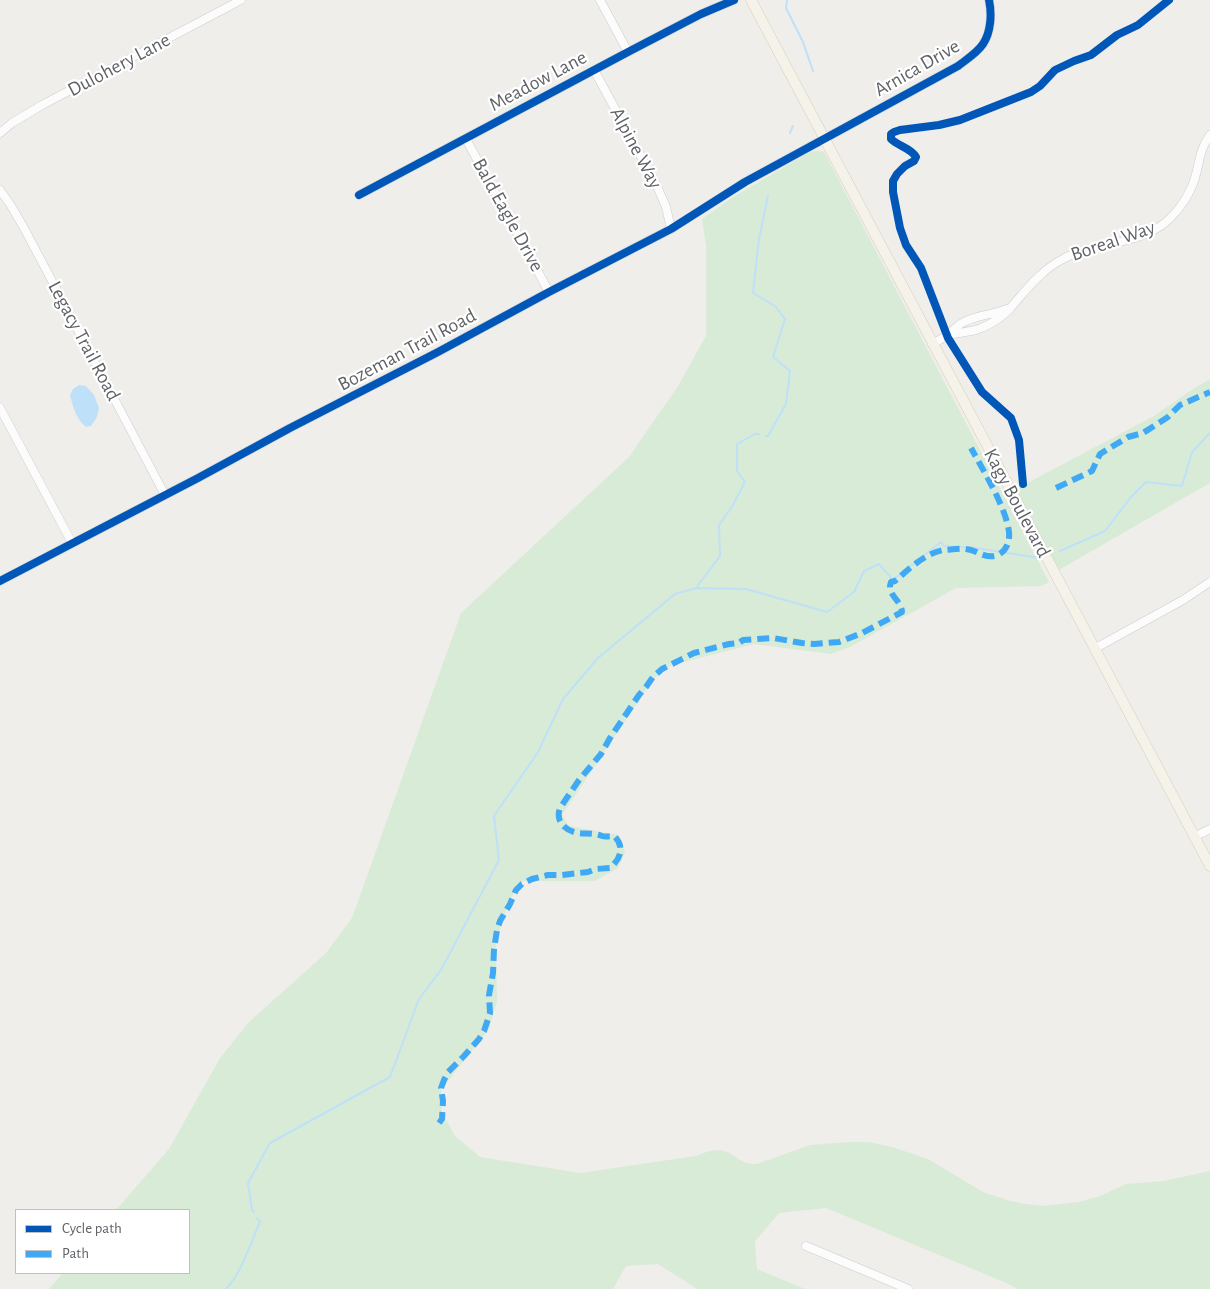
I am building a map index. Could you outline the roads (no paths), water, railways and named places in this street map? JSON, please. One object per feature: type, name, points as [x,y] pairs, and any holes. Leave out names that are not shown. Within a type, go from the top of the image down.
[{"type":"main road","points":[[751,0],[824,139]]},
{"type":"main road","name":"Kagy Boulevard","points":[[824,139],[1210,866]]},
{"type":"street","name":"Dulohery Lane","points":[[0,133],[12,123],[42,105],[241,0]]},
{"type":"street","points":[[600,0],[628,52]]},
{"type":"street","name":"Meadow Lane","points":[[359,196],[628,52],[701,14],[734,0]]},
{"type":"street","name":"Arnica Drive","points":[[824,139],[958,66],[975,53],[983,45],[986,37],[991,13],[989,0]]},
{"type":"street","name":"Alpine Way","points":[[594,70],[657,186],[666,207],[671,229]]},
{"type":"street","name":"Boreal Way","points":[[932,344],[948,336],[989,325],[1005,314],[1048,268],[1062,259],[1095,246],[1131,239],[1156,229],[1166,222],[1188,194],[1195,178],[1203,147],[1210,135]]},
{"type":"street","name":"Bald Eagle Drive","points":[[466,139],[549,292]]},
{"type":"street","name":"Bozeman Trail Road","points":[[0,581],[671,229],[745,182],[824,139]]},
{"type":"street","name":"Legacy Trail Road","points":[[0,190],[24,228],[165,495]]},
{"type":"street","name":"Boreal Way","points":[[948,336],[957,326],[965,321],[1001,312],[1011,307]]},
{"type":"street","points":[[0,408],[72,544]]},
{"type":"street","points":[[1094,649],[1183,600],[1210,582]]},
{"type":"street","points":[[1194,837],[1210,829]]},
{"type":"street","points":[[806,1246],[908,1289]]},
{"type":"water","points":[[79,385],[86,386],[94,395],[99,408],[97,417],[91,426],[86,427],[83,424],[77,417],[72,404],[70,395],[73,389]]},
{"type":"waterway","points":[[787,0],[786,8],[803,42],[813,71]]},
{"type":"waterway","points":[[790,133],[793,126]]},
{"type":"waterway","points":[[766,436],[768,436],[786,404],[790,371],[773,357],[785,319],[775,306],[753,293],[759,239],[768,196]]},
{"type":"waterway","points":[[1060,551],[1105,531],[1131,497],[1146,482],[1182,486],[1192,452],[1210,433]]},
{"type":"waterway","points":[[696,588],[720,556],[719,525],[733,505],[745,482],[737,471],[737,444],[755,434],[759,434]]},
{"type":"waterway","points":[[254,1212],[252,1210],[248,1183],[270,1143],[390,1077],[419,999],[441,970],[499,860],[494,816],[538,752],[563,699],[598,658],[675,594],[696,588],[746,589],[827,612],[854,592],[864,571],[879,564],[893,580],[941,542],[944,546],[976,548],[1041,557]]},
{"type":"waterway","points":[[226,1289],[236,1276],[245,1257],[260,1222],[257,1218]]}]
